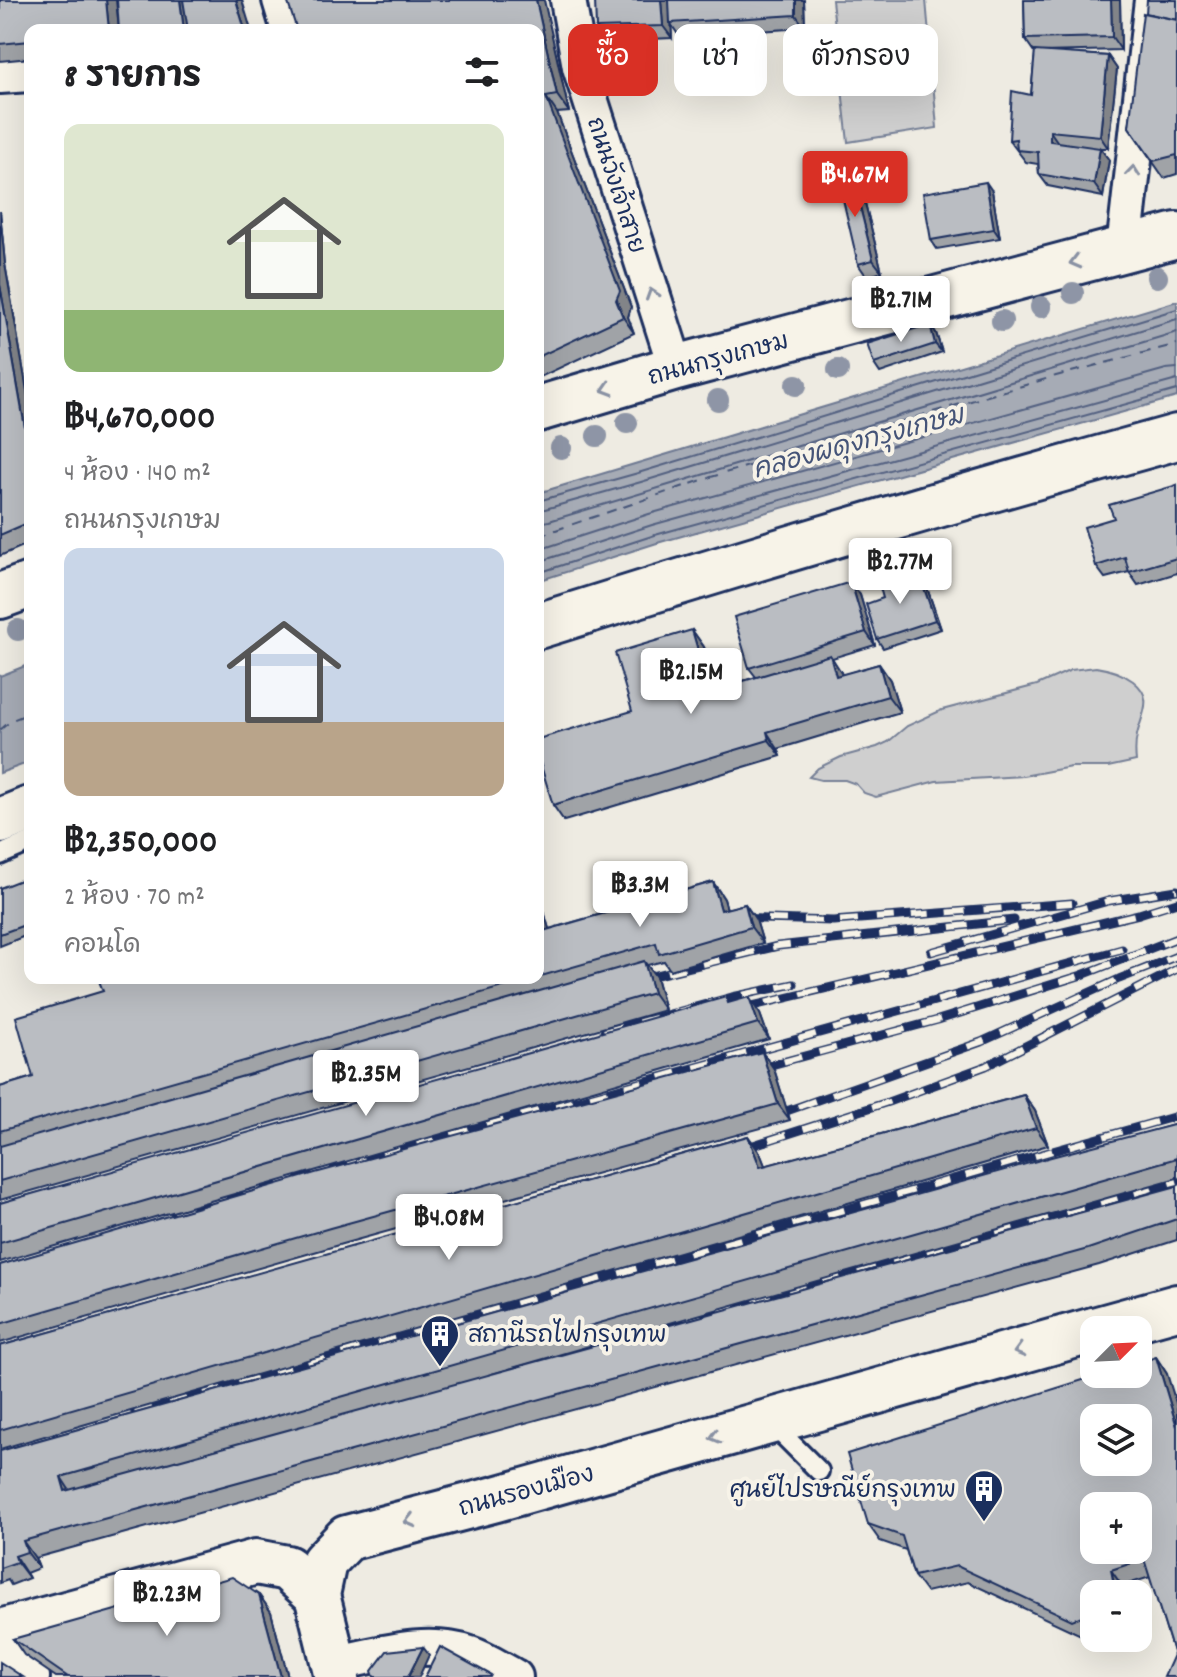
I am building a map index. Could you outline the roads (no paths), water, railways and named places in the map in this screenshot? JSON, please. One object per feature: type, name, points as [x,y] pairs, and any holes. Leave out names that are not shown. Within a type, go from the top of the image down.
[{"type":"street","points":[[280,0],[287,24]]},
{"type":"street","name":"ถนนวังเจ้าสาย","points":[[568,0],[580,67],[676,368]]},
{"type":"street","points":[[1124,249],[1152,0]]},
{"type":"street","points":[[0,76],[24,74]]},
{"type":"street","name":"ถนนกรุงเกษม","points":[[544,407],[676,368],[1177,235]]},
{"type":"street","points":[[544,624],[1177,437]]},
{"type":"street","points":[[0,596],[24,587]]},
{"type":"street","points":[[0,821],[24,811]]},
{"type":"street","name":"ถนนรองเมือง","points":[[1145,1316],[1177,1307]]},
{"type":"street","name":"ถนนรองเมือง","points":[[317,1595],[324,1562],[347,1538],[1080,1334]]},
{"type":"street","points":[[0,1632],[256,1562],[287,1568],[317,1595],[335,1670],[419,1647],[442,1647],[472,1655],[515,1677]]},
{"type":"street","points":[[0,1656],[32,1677]]},
{"type":"lane","points":[[0,855],[24,845]]},
{"type":"lane","points":[[771,1422],[819,1471]]},
{"type":"water","name":"คลองผดุงกรุงเกษม","points":[[1177,301],[1177,397],[657,543],[544,579],[544,491]]},
{"type":"water","points":[[24,666],[24,764],[0,773],[0,676]]},
{"type":"railway","points":[[931,952],[1108,901],[1177,890]]},
{"type":"railway","points":[[731,1011],[1139,914],[1177,902]]},
{"type":"railway","points":[[732,918],[833,921],[1072,903]]},
{"type":"railway","points":[[632,981],[778,946],[1014,920]]},
{"type":"railway","points":[[749,1071],[938,1020],[1082,975],[1177,938]]},
{"type":"railway","points":[[174,1212],[1122,949]]},
{"type":"railway","points":[[764,1119],[981,1042],[1177,956]]},
{"type":"railway","points":[[735,1151],[888,1102],[986,1066],[1177,969]]},
{"type":"railway","points":[[604,1032],[732,997],[794,984]]},
{"type":"railway","points":[[134,1410],[1177,1116]]},
{"type":"railway","points":[[615,1340],[1177,1181]]},
{"type":"place","name":"สถานีรถไฟกรุงเทพ","points":[[440,1368]]},
{"type":"place","name":"ศูนย์ไปรษณีย์กรุงเทพ","points":[[984,1523]]}]
